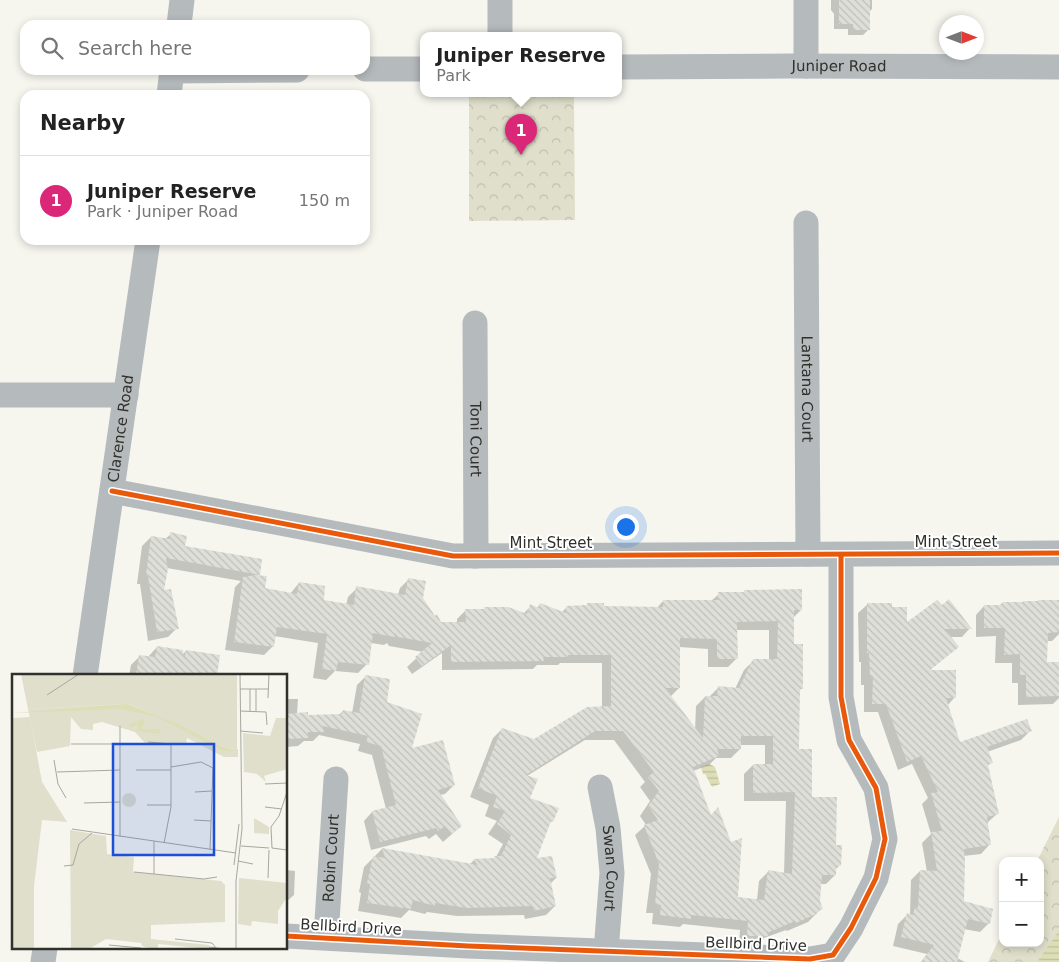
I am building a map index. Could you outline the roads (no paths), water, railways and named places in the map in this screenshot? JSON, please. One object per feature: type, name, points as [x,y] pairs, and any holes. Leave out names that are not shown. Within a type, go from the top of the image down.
[{"type":"street","points":[[180,20],[182,0]]},
{"type":"street","points":[[500,0],[500,32]]},
{"type":"street","points":[[806,0],[806,66]]},
{"type":"street","name":"Juniper Road","points":[[622,67],[1059,67]]},
{"type":"street","points":[[370,69],[420,69]]},
{"type":"street","points":[[170,90],[171,75]]},
{"type":"street","name":"Lantana Court","points":[[806,223],[808,554]]},
{"type":"street","name":"Clarence Road","points":[[85,674],[147,245]]},
{"type":"street","name":"Toni Court","points":[[475,323],[476,556]]},
{"type":"street","points":[[0,395],[126,395]]},
{"type":"street","name":"Mint Street","points":[[112,491],[453,556],[1058,554]]},
{"type":"street","name":"Bellbird Drive","points":[[288,936],[606,952],[810,959],[833,955],[851,928],[876,878],[886,839],[876,788],[849,740],[841,697],[841,554]]},
{"type":"street","name":"Robin Court","points":[[326,937],[336,779]]},
{"type":"street","name":"Swan Court","points":[[600,787],[608,828],[612,873],[606,952]]},
{"type":"place","name":"Juniper Reserve","points":[[521,155]]}]
